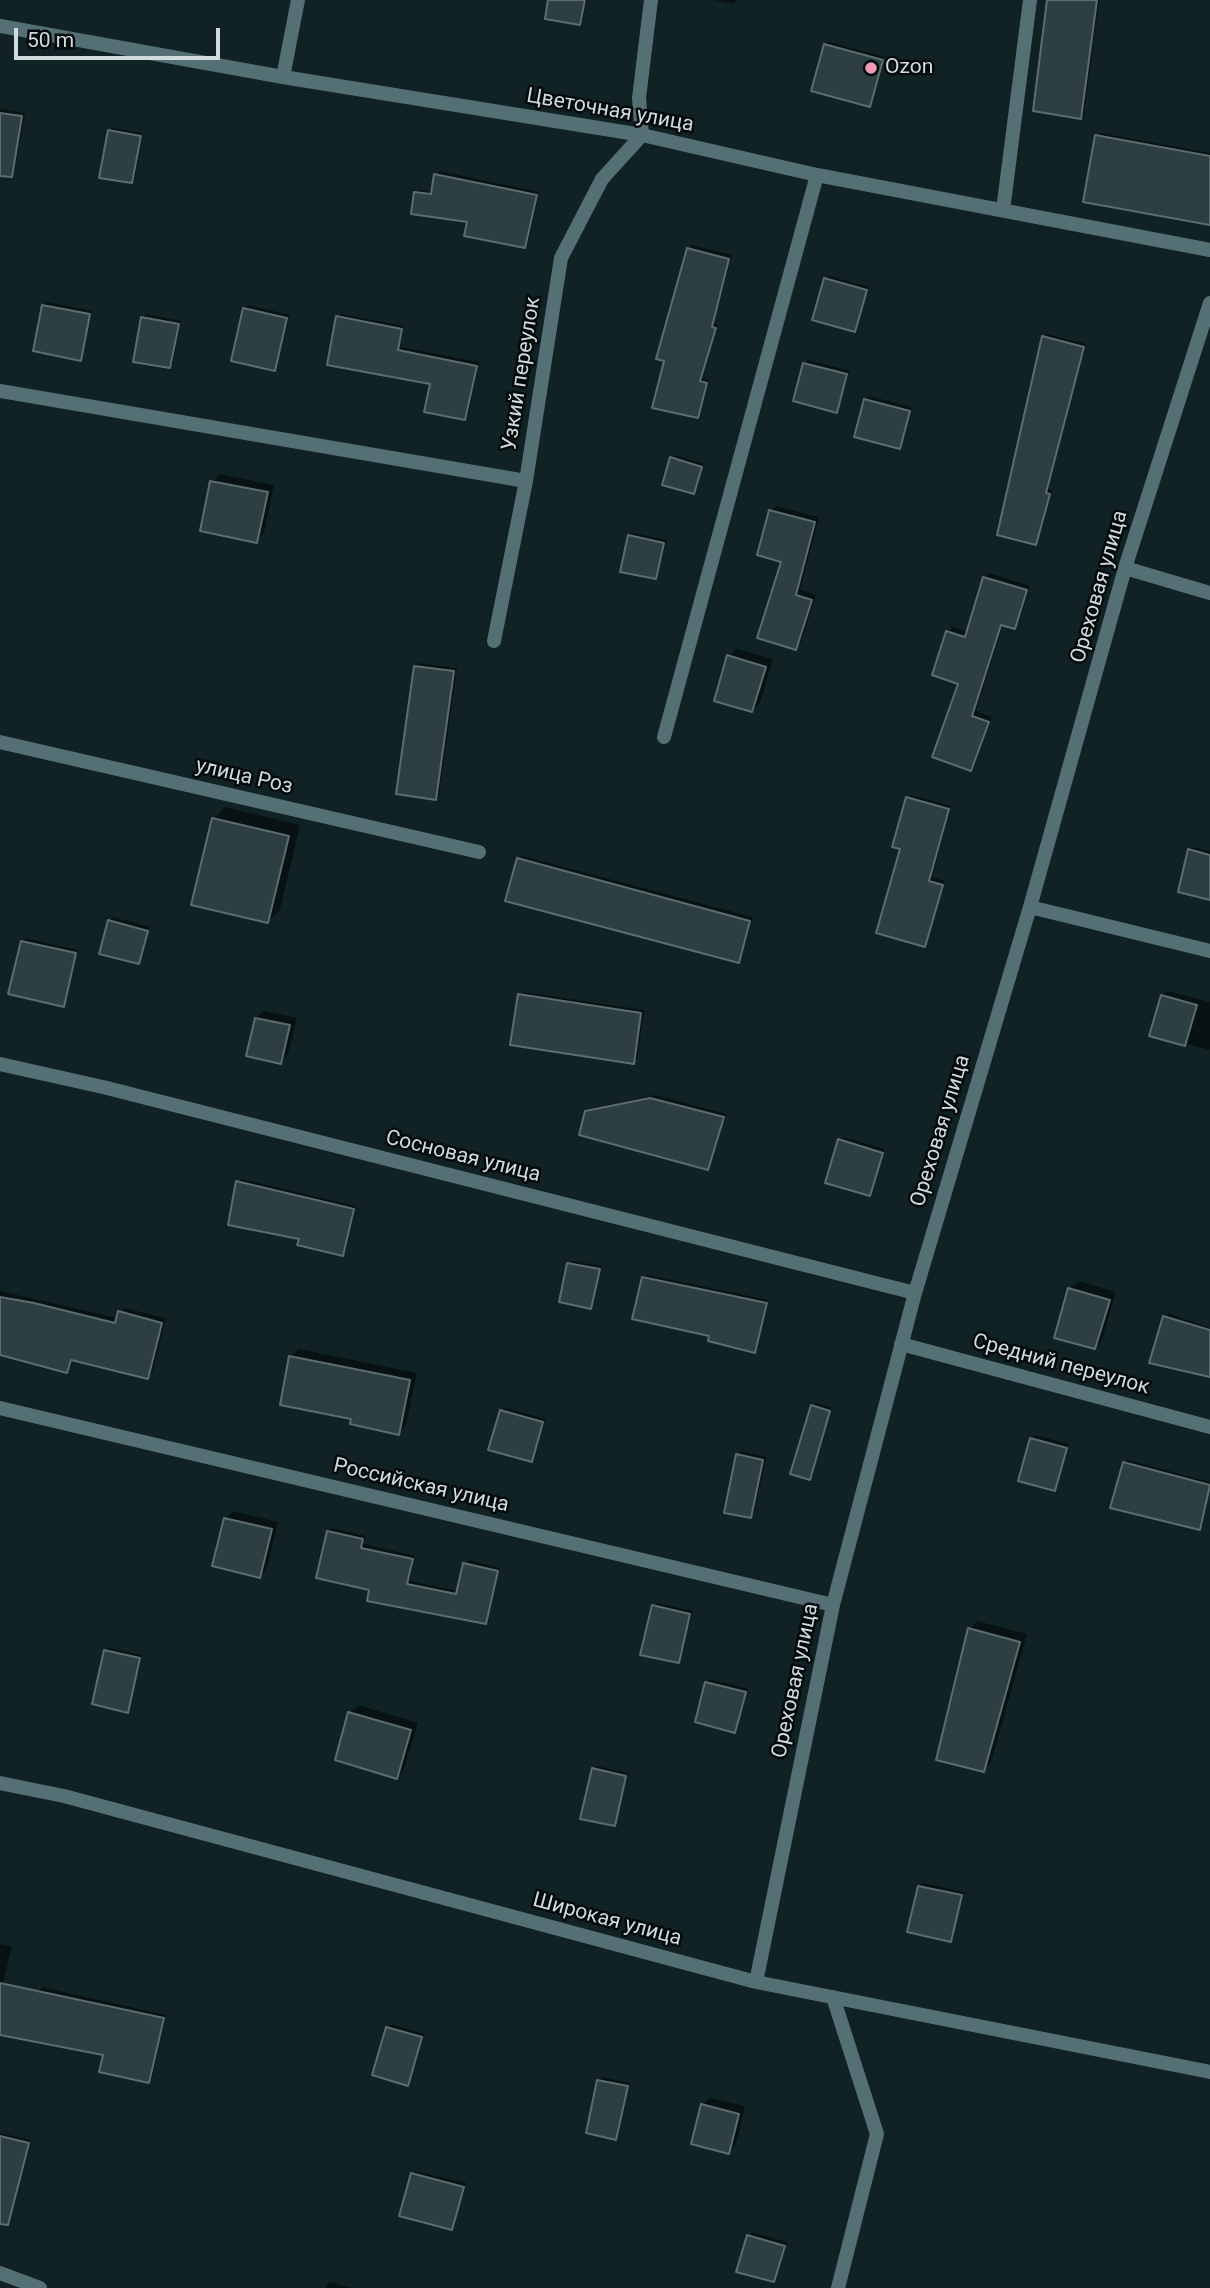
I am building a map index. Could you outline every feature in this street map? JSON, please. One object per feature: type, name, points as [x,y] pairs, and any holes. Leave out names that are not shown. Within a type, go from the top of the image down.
[{"type":"street","points":[[283,77],[298,0]]},
{"type":"street","points":[[642,135],[639,98],[652,0]]},
{"type":"street","points":[[1003,211],[1030,0]]},
{"type":"street","name":"Цветочная улица","points":[[0,26],[283,77],[642,135],[817,175],[1210,250]]},
{"type":"street","name":"Узкий переулок","points":[[494,641],[526,481],[561,258],[603,179],[642,135]]},
{"type":"street","points":[[664,737],[817,175]]},
{"type":"street","name":"Ореховая улица","points":[[756,1982],[833,1605],[901,1344],[1030,907],[1125,568],[1210,303]]},
{"type":"street","points":[[0,391],[526,481]]},
{"type":"street","points":[[1125,568],[1210,593]]},
{"type":"street","name":"улица Роз","points":[[0,742],[479,852]]},
{"type":"street","points":[[1030,907],[1210,951]]},
{"type":"street","name":"Сосновая улица","points":[[0,1064],[103,1087],[915,1293]]},
{"type":"street","name":"Средний переулок","points":[[901,1344],[1210,1427]]},
{"type":"street","name":"Российская улица","points":[[0,1408],[833,1605]]},
{"type":"street","name":"Широкая улица","points":[[0,1783],[64,1796],[756,1982],[1210,2072]]},
{"type":"street","points":[[833,1997],[877,2134],[838,2288]]},
{"type":"street","points":[[0,2273],[40,2288]]},
{"type":"building","points":[[548,0],[585,0],[580,25],[545,19]]},
{"type":"building","points":[[1047,0],[1097,0],[1081,119],[1033,111]]},
{"type":"building","points":[[824,44],[883,60],[870,107],[811,91]]},
{"type":"building","points":[[0,113],[22,116],[12,177],[0,176]]},
{"type":"building","points":[[108,130],[141,136],[132,183],[99,178]]},
{"type":"building","points":[[1095,135],[1210,156],[1210,225],[1083,202]]},
{"type":"building","points":[[434,174],[537,195],[525,248],[464,236],[467,222],[411,214],[414,192],[431,194]]},
{"type":"building","points":[[687,248],[729,259],[712,327],[716,328],[700,381],[707,383],[698,418],[652,408],[664,361],[656,359]]},
{"type":"building","points":[[824,278],[867,290],[855,332],[812,320]]},
{"type":"building","points":[[42,305],[90,314],[81,361],[33,351]]},
{"type":"building","points":[[243,308],[287,318],[275,371],[231,361]]},
{"type":"building","points":[[336,316],[402,329],[398,350],[477,366],[465,420],[424,412],[430,384],[327,365]]},
{"type":"building","points":[[141,317],[179,324],[170,368],[133,362]]},
{"type":"building","points":[[1042,336],[1084,347],[1046,493],[1050,494],[1036,545],[997,535]]},
{"type":"building","points":[[803,363],[847,374],[837,413],[793,401]]},
{"type":"building","points":[[864,399],[910,411],[900,449],[854,437]]},
{"type":"building","points":[[670,457],[702,467],[694,494],[662,485]]},
{"type":"building","points":[[210,481],[268,492],[257,543],[200,531]]},
{"type":"building","points":[[769,510],[815,522],[796,595],[812,600],[796,650],[757,638],[781,562],[757,555]]},
{"type":"building","points":[[628,535],[664,543],[656,579],[620,572]]},
{"type":"building","points":[[983,577],[1027,590],[1015,629],[1001,625],[972,716],[989,722],[971,771],[932,757],[958,684],[932,675],[946,631],[965,637]]},
{"type":"building","points":[[727,655],[766,667],[752,712],[714,701]]},
{"type":"building","points":[[414,666],[454,671],[436,800],[396,794]]},
{"type":"building","points":[[906,797],[949,809],[929,881],[943,885],[925,947],[876,933],[900,849],[892,847]]},
{"type":"building","points":[[212,818],[289,836],[268,923],[191,905]]},
{"type":"building","points":[[1188,849],[1210,855],[1210,900],[1178,892]]},
{"type":"building","points":[[517,858],[750,921],[739,963],[505,901]]},
{"type":"building","points":[[108,920],[148,931],[139,964],[99,954]]},
{"type":"building","points":[[21,941],[76,953],[64,1007],[8,994]]},
{"type":"building","points":[[518,994],[641,1013],[634,1064],[510,1045]]},
{"type":"building","points":[[1161,995],[1197,1005],[1185,1046],[1149,1036]]},
{"type":"building","points":[[255,1018],[290,1025],[281,1064],[246,1056]]},
{"type":"building","points":[[650,1098],[724,1117],[708,1170],[579,1135],[585,1111]]},
{"type":"building","points":[[838,1139],[883,1153],[870,1196],[825,1183]]},
{"type":"building","points":[[236,1181],[354,1209],[343,1256],[297,1245],[299,1239],[228,1225]]},
{"type":"building","points":[[567,1263],[600,1269],[591,1309],[559,1302]]},
{"type":"building","points":[[642,1277],[767,1303],[755,1353],[708,1341],[709,1336],[632,1319]]},
{"type":"building","points":[[1068,1288],[1110,1300],[1095,1349],[1054,1338]]},
{"type":"building","points":[[0,1297],[115,1323],[118,1311],[162,1323],[148,1379],[71,1360],[67,1373],[0,1355]]},
{"type":"building","points":[[1163,1316],[1210,1330],[1210,1377],[1149,1363]]},
{"type":"building","points":[[289,1356],[410,1380],[399,1435],[350,1424],[351,1419],[280,1405]]},
{"type":"building","points":[[811,1405],[830,1411],[810,1480],[790,1474]]},
{"type":"building","points":[[500,1410],[543,1422],[532,1462],[488,1450]]},
{"type":"building","points":[[1030,1438],[1067,1448],[1055,1491],[1018,1481]]},
{"type":"building","points":[[736,1454],[763,1460],[751,1518],[724,1513]]},
{"type":"building","points":[[1123,1462],[1210,1485],[1200,1530],[1110,1508]]},
{"type":"building","points":[[224,1518],[272,1529],[260,1578],[212,1566]]},
{"type":"building","points":[[327,1531],[363,1539],[361,1548],[413,1559],[407,1584],[456,1594],[463,1563],[498,1571],[486,1624],[367,1601],[369,1590],[316,1578]]},
{"type":"building","points":[[652,1605],[690,1614],[679,1663],[640,1655]]},
{"type":"building","points":[[968,1628],[1020,1642],[984,1772],[936,1760]]},
{"type":"building","points":[[104,1650],[140,1658],[128,1713],[92,1704]]},
{"type":"building","points":[[705,1682],[746,1692],[735,1733],[695,1722]]},
{"type":"building","points":[[348,1712],[411,1730],[397,1779],[335,1760]]},
{"type":"building","points":[[592,1768],[626,1776],[615,1826],[580,1819]]},
{"type":"building","points":[[918,1886],[962,1895],[951,1942],[907,1932]]},
{"type":"building","points":[[0,1983],[164,2018],[149,2083],[99,2072],[103,2055],[0,2035]]},
{"type":"building","points":[[386,2027],[422,2037],[408,2086],[372,2075]]},
{"type":"building","points":[[597,2080],[628,2086],[616,2140],[586,2133]]},
{"type":"building","points":[[701,2104],[739,2114],[729,2154],[691,2144]]},
{"type":"building","points":[[0,2136],[29,2143],[8,2225],[0,2224]]},
{"type":"building","points":[[411,2173],[464,2187],[452,2230],[399,2216]]},
{"type":"building","points":[[747,2235],[785,2246],[774,2282],[736,2272]]},
{"type":"place","name":"Ozon","points":[[871,68]]}]
